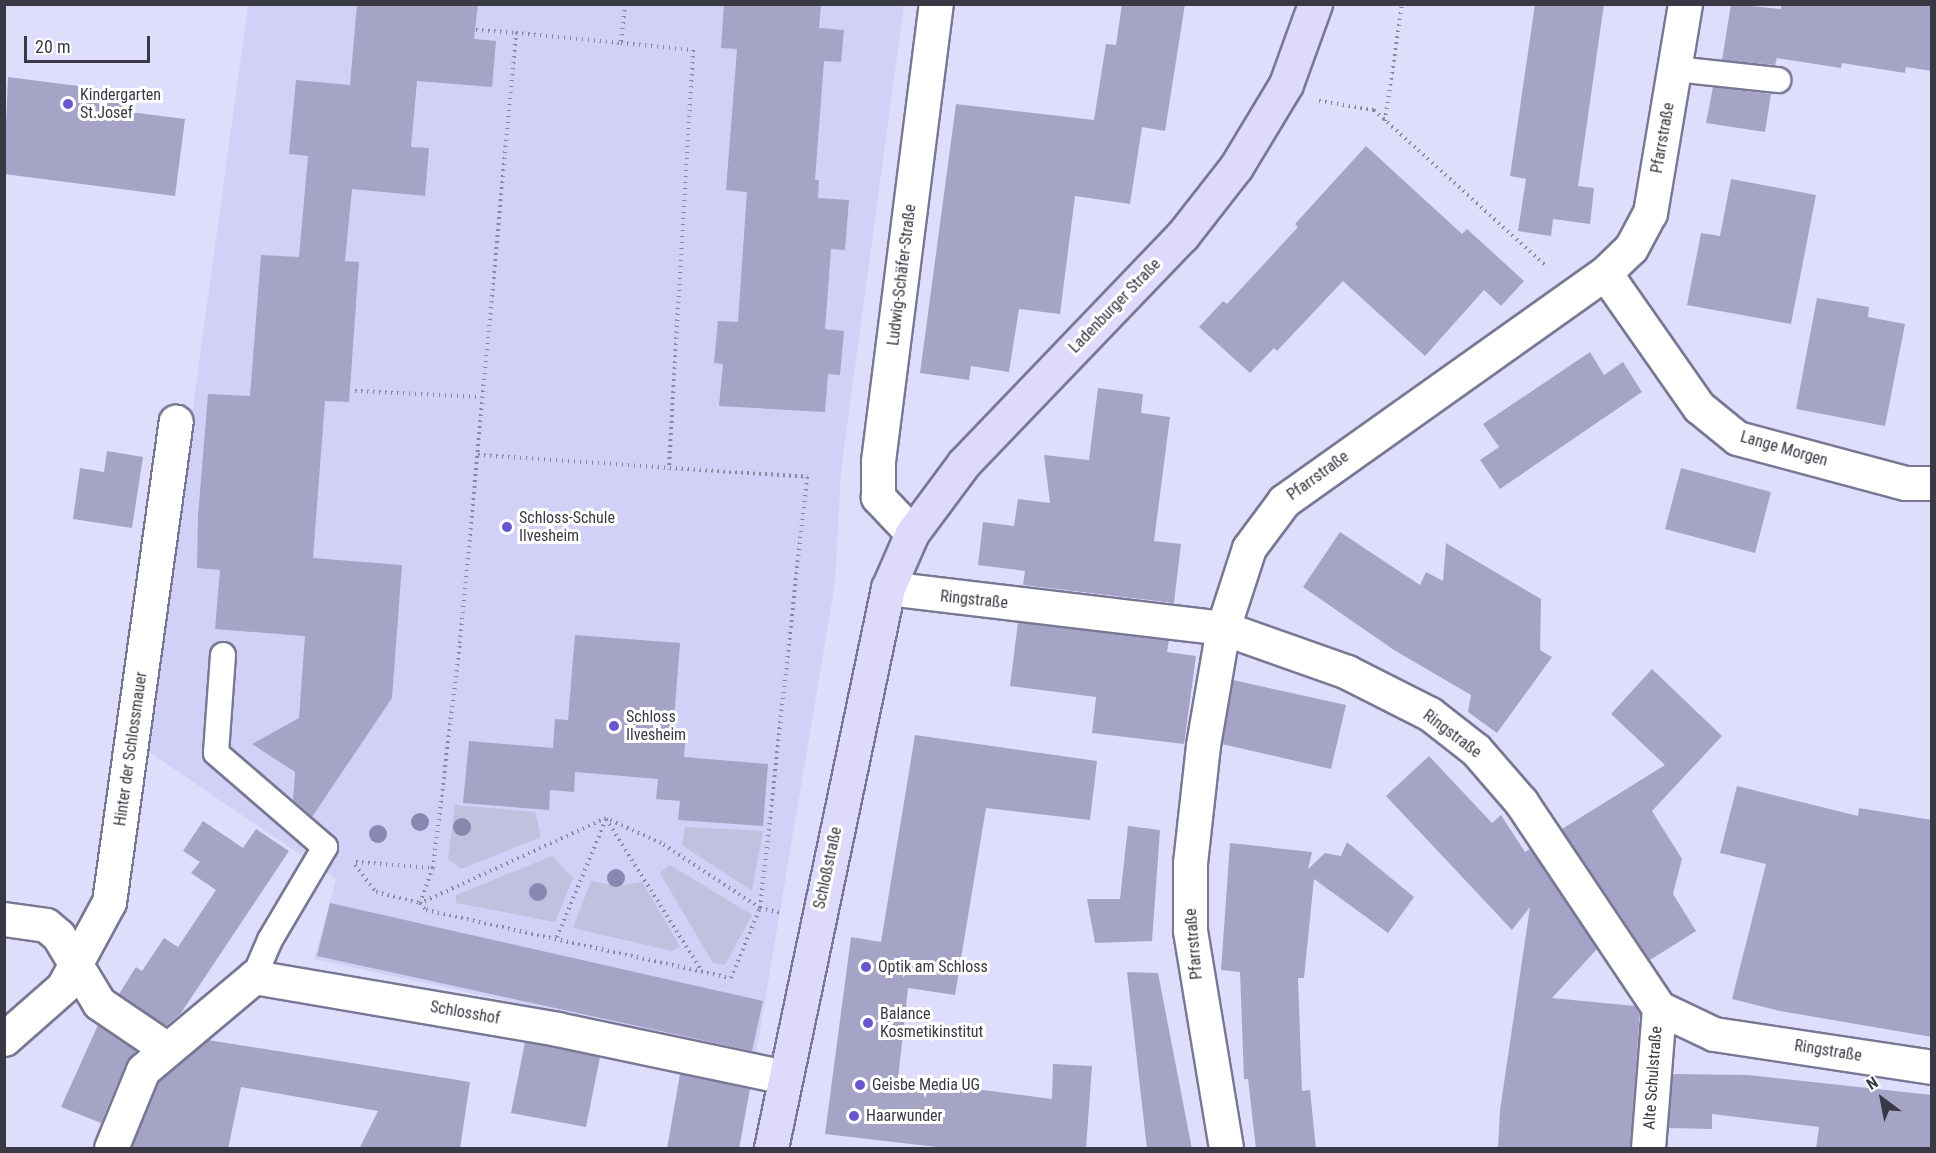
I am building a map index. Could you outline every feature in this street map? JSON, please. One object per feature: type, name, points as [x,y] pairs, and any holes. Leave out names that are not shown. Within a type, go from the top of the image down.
[{"type":"main road","name":"Ladenburger Straße","points":[[888,588],[912,533],[964,464],[1182,236],[1236,167],[1286,84],[1315,4]]},
{"type":"main road","name":"Schloßstraße","points":[[771,1149],[888,588]]},
{"type":"street","name":"Ludwig-Schäfer-Straße","points":[[912,533],[878,496],[878,460],[936,4]]},
{"type":"street","name":"Pfarrstraße","points":[[1226,1149],[1190,930],[1192,840],[1223,628],[1249,548],[1284,501],[1570,299],[1605,273],[1631,248],[1650,213],[1676,69],[1684,4]]},
{"type":"street","name":"Lange Morgen","points":[[1605,273],[1699,407],[1737,438],[1905,483],[1932,483]]},
{"type":"street","name":"Hinter der Schlossmauer","points":[[4,1038],[63,987],[109,902],[176,422]]},
{"type":"street","name":"Ringstraße","points":[[888,588],[1223,628],[1347,672],[1430,714],[1476,750],[1521,802],[1659,1008],[1714,1034],[1932,1067]]},
{"type":"street","points":[[4,919],[46,925],[58,935],[99,1003],[167,1049]]},
{"type":"street","points":[[111,1149],[143,1070],[254,977]]},
{"type":"street","name":"Schlosshof","points":[[254,977],[557,1029],[785,1077]]},
{"type":"street","name":"Alte Schulstraße","points":[[1648,1149],[1659,1008]]},
{"type":"lane","points":[[1676,69],[1778,80]]},
{"type":"lane","points":[[223,655],[216,753],[325,847],[270,940],[254,977]]},
{"type":"path","points":[[621,43],[625,4]]},
{"type":"path","points":[[1385,122],[1402,4]]},
{"type":"path","points":[[476,30],[693,50],[669,469]]},
{"type":"path","points":[[420,903],[433,868],[478,455],[481,397],[516,33]]},
{"type":"path","points":[[1286,84],[1328,106],[1374,110],[1553,272],[1570,299]]},
{"type":"path","points":[[356,391],[481,397]]},
{"type":"path","points":[[433,868],[352,862],[376,892],[420,903],[426,910],[557,937],[731,978],[760,908],[807,477],[478,455]]},
{"type":"path","points":[[420,903],[606,818],[661,843],[760,908],[785,914],[783,925]]},
{"type":"path","points":[[557,937],[606,818]]},
{"type":"path","points":[[606,818],[701,970]]},
{"type":"shaded area","name":"Schloss-Schule Ilvesheim","points":[[248,5],[904,5],[841,471],[835,583],[756,1055],[314,959],[336,879],[146,750]]},
{"type":"shaded area","points":[[455,805],[535,812],[541,837],[461,869],[448,859]]},
{"type":"shaded area","points":[[685,827],[763,831],[752,891],[682,845]]},
{"type":"shaded area","points":[[552,856],[573,878],[555,922],[456,903],[456,895]]},
{"type":"shaded area","points":[[670,865],[752,915],[725,965],[713,963],[660,873]]},
{"type":"shaded area","points":[[591,881],[617,886],[642,882],[680,946],[672,951],[573,928]]},
{"type":"building","points":[[357,4],[478,4],[474,39],[496,41],[492,87],[417,81],[411,147],[429,148],[425,196],[352,189],[345,261],[359,262],[349,402],[325,401],[313,558],[402,565],[392,698],[312,817],[293,800],[295,772],[252,744],[299,718],[305,636],[215,629],[220,570],[197,568],[198,516],[208,394],[250,396],[261,255],[299,257],[308,156],[289,154],[296,80],[350,85]]},
{"type":"building","points":[[724,4],[821,4],[819,28],[844,30],[841,62],[824,61],[815,180],[819,180],[818,198],[849,200],[845,250],[831,249],[825,329],[844,331],[840,375],[828,374],[825,412],[719,406],[723,364],[714,363],[718,321],[738,322],[747,192],[726,190],[737,49],[721,48]]},
{"type":"building","points":[[1122,4],[1185,4],[1165,131],[1142,127],[1130,204],[1075,196],[1060,314],[1019,309],[1009,372],[971,366],[969,380],[920,373],[956,104],[1094,120],[1106,44],[1116,45]]},
{"type":"building","points":[[1535,4],[1604,4],[1578,186],[1594,188],[1590,224],[1553,219],[1551,236],[1518,231],[1526,179],[1510,176]]},
{"type":"building","points":[[1731,4],[1781,9],[1781,4],[1932,4],[1932,71],[1906,67],[1905,73],[1842,63],[1841,68],[1777,58],[1775,65],[1722,60]]},
{"type":"building","name":"Kindergarten St.Josef","points":[[8,77],[133,93],[130,112],[185,119],[175,196],[4,174]]},
{"type":"building","points":[[1713,87],[1771,94],[1765,132],[1706,123]]},
{"type":"building","points":[[1366,146],[1462,234],[1467,229],[1524,281],[1501,306],[1484,290],[1425,356],[1343,281],[1277,351],[1274,348],[1250,373],[1199,327],[1223,301],[1227,304],[1298,227],[1295,224]]},
{"type":"building","points":[[1731,179],[1816,195],[1791,324],[1687,305],[1701,233],[1720,236]]},
{"type":"building","points":[[1817,298],[1869,307],[1868,317],[1905,324],[1885,426],[1796,409]]},
{"type":"building","points":[[1590,352],[1604,375],[1623,362],[1642,392],[1500,489],[1480,460],[1499,447],[1483,424]]},
{"type":"building","points":[[1098,388],[1143,394],[1141,413],[1170,417],[1154,541],[1181,544],[1174,603],[1023,585],[1025,571],[978,565],[983,522],[1014,526],[1018,499],[1050,503],[1044,455],[1089,460]]},
{"type":"building","points":[[107,451],[143,457],[132,528],[73,519],[80,468],[104,472]]},
{"type":"building","points":[[1681,468],[1771,492],[1755,553],[1665,529]]},
{"type":"building","points":[[1340,532],[1420,585],[1426,572],[1443,581],[1446,543],[1541,599],[1540,650],[1552,657],[1497,733],[1468,712],[1471,695],[1394,650],[1303,587]]},
{"type":"building","points":[[1018,622],[1169,640],[1167,652],[1196,656],[1184,744],[1092,733],[1096,697],[1010,686]]},
{"type":"building","name":"Schloss Ilvesheim","points":[[575,635],[680,643],[673,732],[686,733],[684,757],[768,764],[763,826],[678,820],[680,801],[656,799],[658,779],[575,772],[574,792],[550,790],[549,810],[463,803],[469,741],[553,748],[555,719],[568,720]]},
{"type":"building","points":[[1652,669],[1722,736],[1652,811],[1682,859],[1673,894],[1696,931],[1650,960],[1562,829],[1665,765],[1611,714]]},
{"type":"building","points":[[1233,680],[1346,705],[1331,769],[1222,744]]},
{"type":"building","points":[[915,735],[1097,761],[1090,820],[986,808],[955,995],[908,988],[898,1079],[1052,1099],[1053,1064],[1092,1066],[1086,1149],[954,1149],[825,1134],[851,937],[881,942]]},
{"type":"building","points":[[1429,756],[1492,823],[1501,815],[1525,852],[1530,849],[1597,949],[1552,998],[1635,1006],[1640,1013],[1630,1149],[1498,1149],[1500,1110],[1530,907],[1512,930],[1386,796]]},
{"type":"building","points":[[1737,786],[1858,816],[1859,808],[1932,820],[1932,1037],[1780,1011],[1732,999],[1766,864],[1720,853]]},
{"type":"building","points":[[203,821],[243,848],[256,829],[289,851],[181,1013],[166,1026],[119,994],[136,967],[142,971],[164,938],[178,947],[216,890],[191,873],[200,862],[183,851]]},
{"type":"building","points":[[1128,826],[1160,830],[1152,941],[1095,943],[1087,899],[1120,899]]},
{"type":"building","points":[[1347,842],[1414,897],[1388,933],[1314,879],[1304,978],[1298,978],[1302,1091],[1310,1090],[1316,1149],[1256,1149],[1248,1079],[1244,1079],[1240,972],[1221,970],[1230,843],[1312,852],[1308,869],[1325,853],[1341,856]]},
{"type":"building","points":[[330,903],[763,1001],[752,1051],[317,956]]},
{"type":"building","points":[[1127,972],[1158,973],[1192,1149],[1147,1149]]},
{"type":"building","points":[[98,1025],[136,1051],[126,1063],[101,1123],[61,1107]]},
{"type":"building","points":[[208,1040],[470,1082],[460,1149],[359,1149],[378,1111],[241,1087],[228,1149],[131,1149],[159,1081]]},
{"type":"building","points":[[525,1042],[600,1057],[586,1127],[511,1113]]},
{"type":"building","points":[[680,1074],[750,1089],[739,1149],[667,1149]]},
{"type":"building","points":[[1673,1074],[1748,1075],[1932,1095],[1932,1149],[1816,1149],[1819,1127],[1712,1114],[1712,1129],[1668,1128]]},
{"type":"place","name":"Kindergarten St.Josef","points":[[68,104]]},
{"type":"place","name":"Schloss-Schule Ilvesheim","points":[[507,527]]},
{"type":"place","name":"Schloss Ilvesheim","points":[[614,726]]},
{"type":"place","name":"Optik am Schloss","points":[[866,967]]},
{"type":"place","name":"Balance Kosmetikinstitut","points":[[868,1023]]},
{"type":"place","name":"Geisbe Media UG","points":[[860,1085]]},
{"type":"place","name":"Haarwunder","points":[[854,1116]]}]
